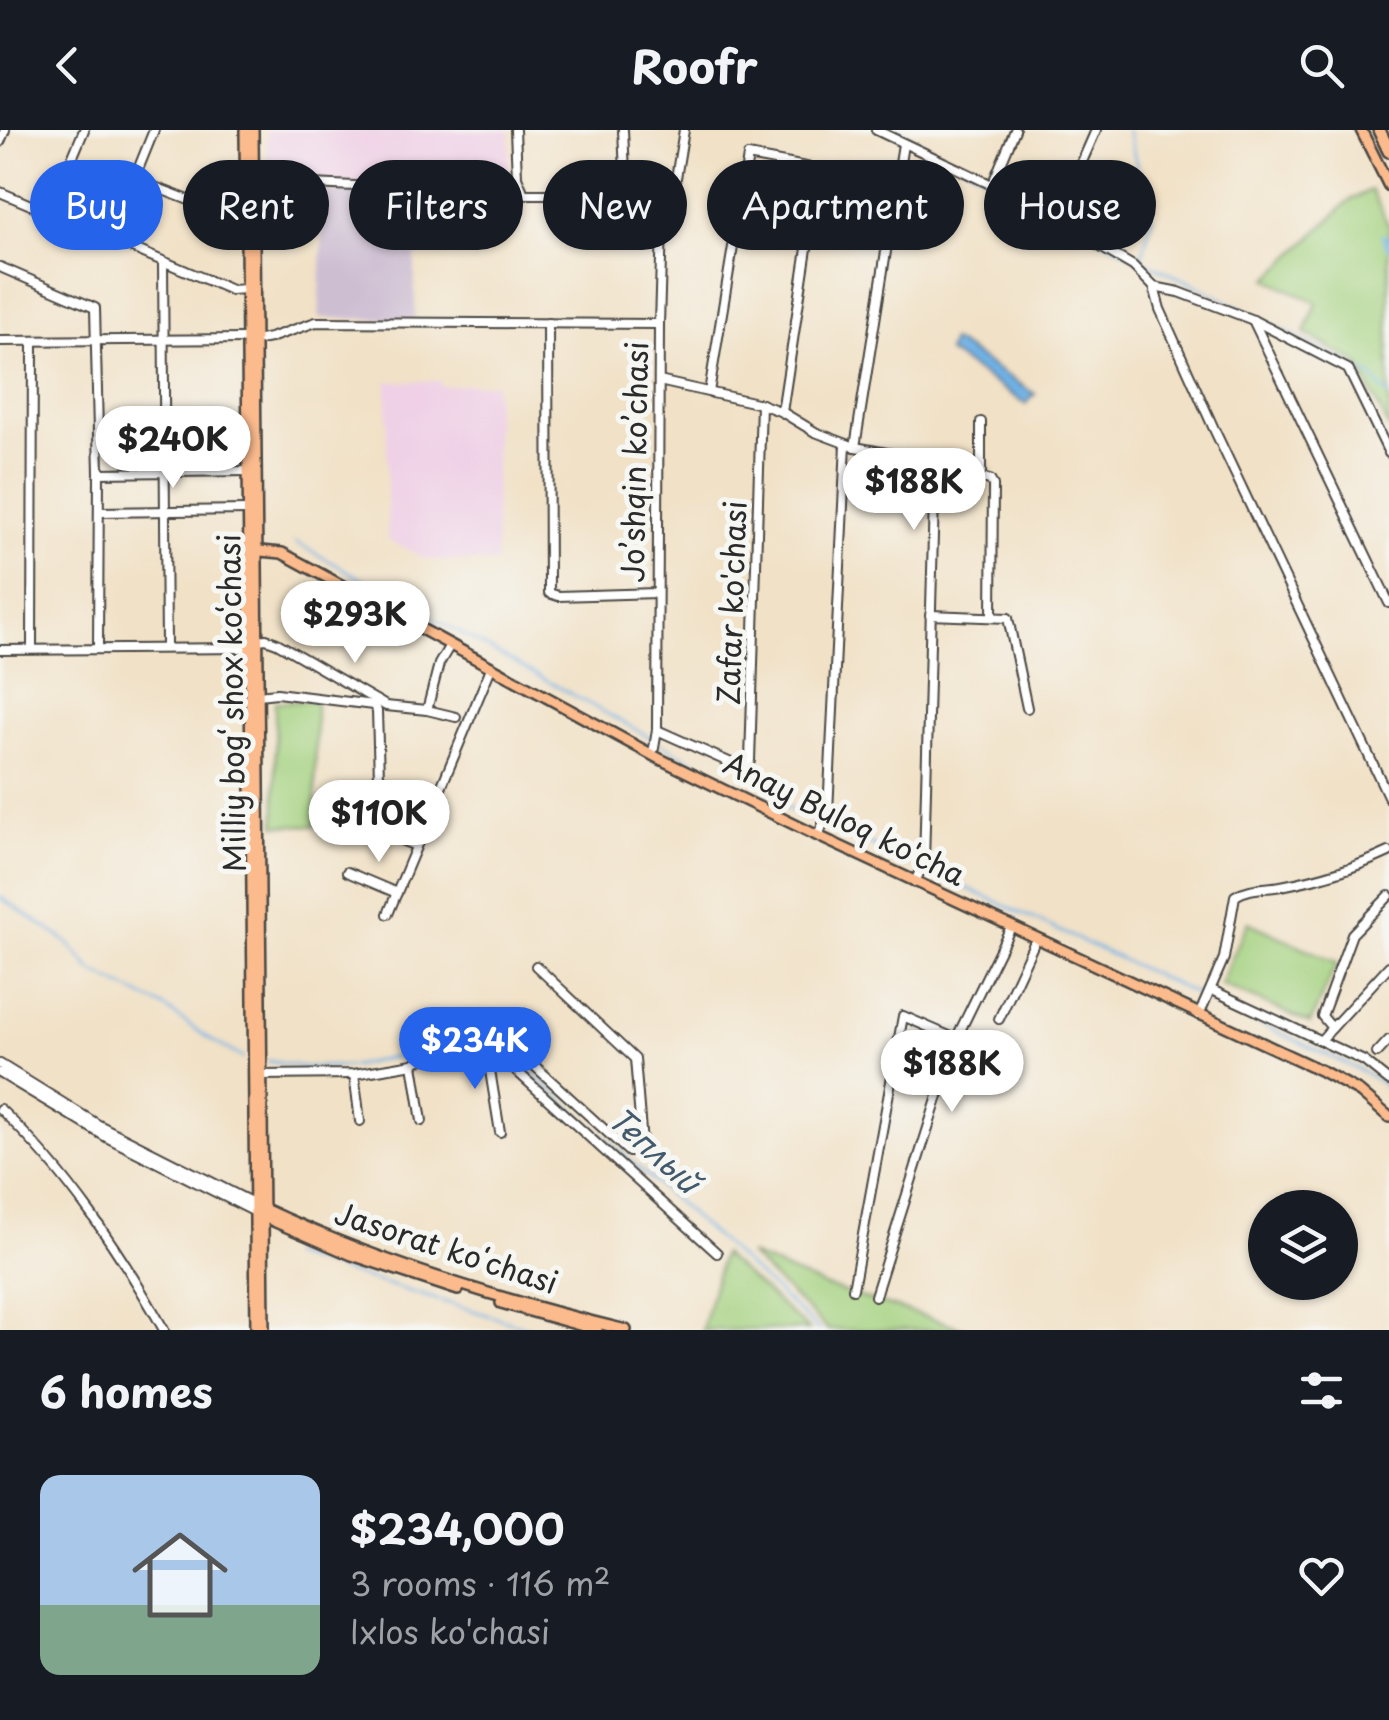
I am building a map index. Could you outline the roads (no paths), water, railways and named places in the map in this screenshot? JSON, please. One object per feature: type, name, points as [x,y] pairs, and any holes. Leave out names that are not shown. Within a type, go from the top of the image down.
[{"type":"highway","points":[[1379,130],[1389,150]]},
{"type":"main road","name":"Milliy bog‘ shox ko‘chasi","points":[[245,130],[246,160]]},
{"type":"main road","name":"Milliy bog‘ shox ko‘chasi","points":[[253,130],[254,160]]},
{"type":"main road","points":[[1361,130],[1389,186]]},
{"type":"main road","name":"Milliy bog‘ shox ko‘chasi","points":[[250,250],[246,289],[251,340],[248,510],[253,550]]},
{"type":"main road","name":"Milliy bog‘ shox ko‘chasi","points":[[250,250],[259,1210]]},
{"type":"main road","name":"Anay Buloq ko'cha","points":[[253,550],[282,553],[491,668],[653,751],[1036,939],[1206,1002],[1346,1084],[1389,1118]]},
{"type":"main road","name":"Milliy bog‘ shox ko‘chasi","points":[[254,644],[258,695],[254,782],[262,1075],[259,1210]]},
{"type":"main road","points":[[259,1210],[260,1330]]},
{"type":"main road","name":"Jasorat koʻchasi","points":[[259,1210],[352,1255],[402,1273],[597,1330]]},
{"type":"main road","name":"Jasorat koʻchasi","points":[[259,1210],[417,1271],[626,1330]]},
{"type":"street","points":[[0,142],[5,130]]},
{"type":"street","points":[[71,160],[84,130]]},
{"type":"street","points":[[142,160],[154,130]]},
{"type":"street","points":[[514,130],[517,177],[524,194]]},
{"type":"street","points":[[623,130],[624,160]]},
{"type":"street","points":[[679,160],[684,130]]},
{"type":"street","points":[[876,130],[984,178]]},
{"type":"street","points":[[1002,160],[1015,130]]},
{"type":"street","points":[[1083,160],[1096,130]]},
{"type":"street","points":[[900,160],[903,144]]},
{"type":"street","points":[[329,185],[543,194]]},
{"type":"street","points":[[0,192],[30,205]]},
{"type":"street","points":[[135,250],[230,290],[246,289]]},
{"type":"street","name":"Joʼshqin koʼchasi","points":[[653,751],[657,730],[661,250]]},
{"type":"street","points":[[708,392],[732,250]]},
{"type":"street","points":[[782,412],[807,250]]},
{"type":"street","points":[[819,833],[828,812],[850,446],[884,250]]},
{"type":"street","points":[[1106,250],[1134,266],[1154,287],[1160,310],[1214,429],[1389,798]]},
{"type":"street","points":[[163,262],[166,647]]},
{"type":"street","points":[[0,267],[95,308],[98,648]]},
{"type":"street","points":[[1154,287],[1179,292],[1253,320],[1348,369],[1389,452]]},
{"type":"street","points":[[1253,320],[1389,604]]},
{"type":"street","points":[[0,340],[251,340],[316,322],[659,324]]},
{"type":"street","points":[[548,324],[550,592],[558,596],[657,593]]},
{"type":"street","points":[[32,649],[33,341]]},
{"type":"street","points":[[659,381],[762,404],[850,446],[935,462],[923,865],[916,879]]},
{"type":"street","name":"Zafar ko'chasi","points":[[657,730],[740,767],[750,761],[762,404]]},
{"type":"street","points":[[981,478],[982,422]]},
{"type":"street","points":[[99,474],[248,471]]},
{"type":"street","points":[[934,478],[990,480],[992,617]]},
{"type":"street","points":[[99,512],[248,510]]},
{"type":"street","points":[[930,615],[1008,618],[1027,708]]},
{"type":"street","points":[[0,650],[254,644],[266,639],[386,706],[456,716]]},
{"type":"street","points":[[427,710],[440,664],[450,646]]},
{"type":"street","points":[[388,914],[491,668]]},
{"type":"street","points":[[258,695],[277,692],[373,705],[377,710],[379,778],[434,801]]},
{"type":"street","points":[[362,825],[416,846]]},
{"type":"street","points":[[1388,855],[1323,876],[1248,889],[1235,896],[1224,958],[1206,1002],[1272,1020],[1321,1040],[1364,1062],[1389,1081]]},
{"type":"street","points":[[347,872],[397,892]]},
{"type":"street","points":[[1332,1028],[1322,1016],[1352,934],[1389,896]]},
{"type":"street","points":[[875,1296],[956,1039],[1011,927]]},
{"type":"street","points":[[999,1018],[1036,939]]},
{"type":"street","points":[[495,1044],[629,1152],[636,1152],[642,1144],[635,1059],[536,966]]},
{"type":"street","points":[[1321,1040],[1389,966]]},
{"type":"street","points":[[853,1288],[903,1016],[956,1039]]},
{"type":"street","points":[[1377,1053],[1389,1040]]},
{"type":"street","points":[[262,1075],[354,1074],[495,1044]]},
{"type":"street","points":[[495,1044],[500,1132]]},
{"type":"street","points":[[495,1044],[717,1253]]},
{"type":"street","points":[[0,1064],[98,1124],[259,1210]]},
{"type":"street","points":[[413,1064],[422,1121]]},
{"type":"street","points":[[0,1073],[108,1138],[259,1210]]},
{"type":"street","points":[[354,1074],[360,1121]]},
{"type":"street","points":[[0,1109],[34,1143],[86,1207],[164,1330]]},
{"type":"water","points":[[951,341],[1035,394],[1026,404],[947,352]]},
{"type":"waterway","points":[[897,130],[984,175]]},
{"type":"waterway","points":[[1127,130],[1152,219],[1141,258]]},
{"type":"waterway","points":[[1384,237],[1389,247]]},
{"type":"waterway","points":[[1122,250],[1371,376],[1389,396]]},
{"type":"waterway","points":[[295,542],[653,739]]},
{"type":"waterway","points":[[660,743],[740,787],[919,866]]},
{"type":"waterway","points":[[926,869],[1362,1071],[1389,1091]]},
{"type":"waterway","name":"Теплый","points":[[0,897],[66,941],[92,971],[164,1007],[243,1058]]},
{"type":"waterway","name":"Теплый","points":[[268,1061],[304,1067],[352,1066],[485,1037],[495,1039],[819,1330]]},
{"type":"waterway","points":[[290,1255],[537,1330]]}]
